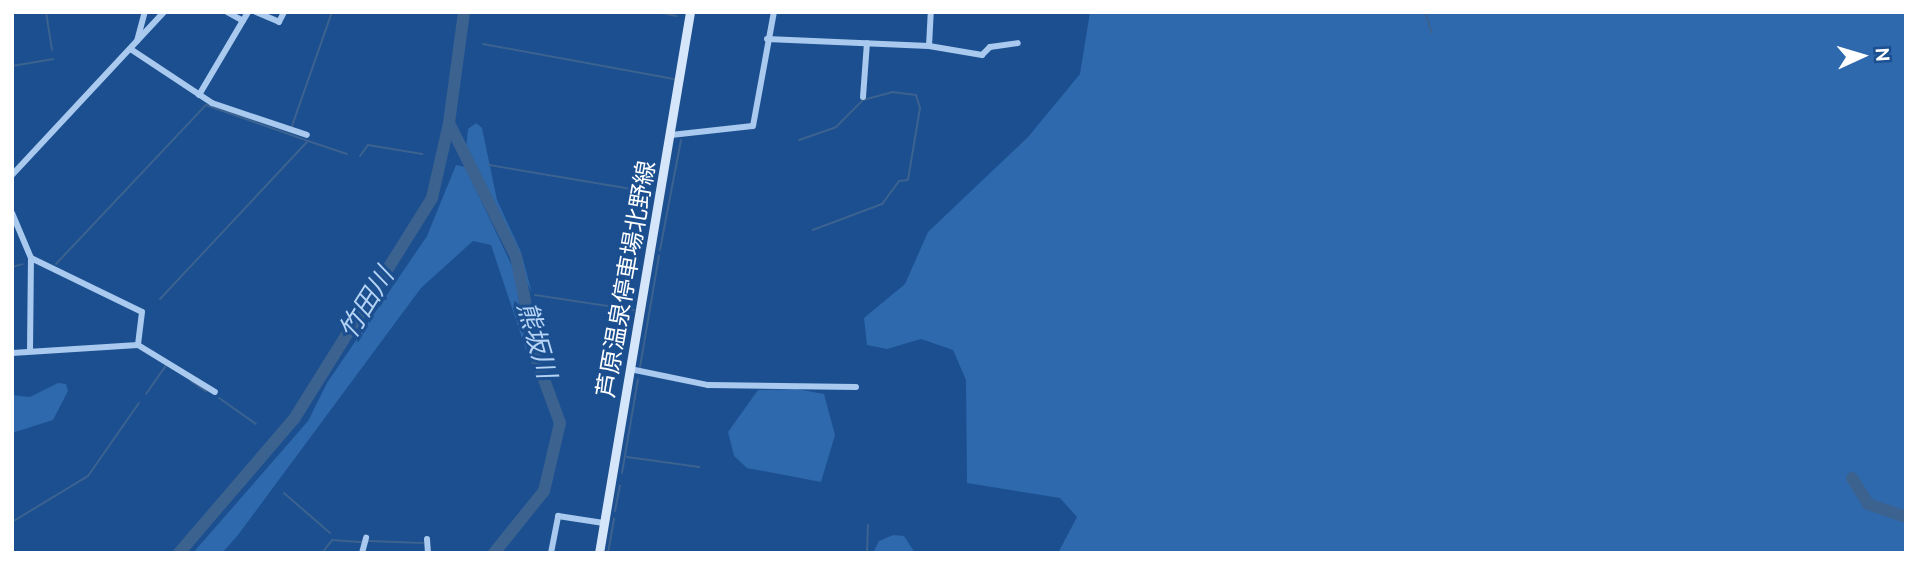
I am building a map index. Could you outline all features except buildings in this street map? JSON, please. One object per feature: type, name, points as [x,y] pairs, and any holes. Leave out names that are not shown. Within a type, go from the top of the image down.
[{"type":"main road","name":"芦原温泉停車場北野線","points":[[599,553],[690,12]]},
{"type":"street","points":[[136,43],[145,12]]},
{"type":"street","points":[[12,175],[132,50],[164,12]]},
{"type":"street","points":[[227,12],[243,21]]},
{"type":"street","points":[[199,94],[248,12]]},
{"type":"street","points":[[256,12],[279,22],[284,12]]},
{"type":"street","points":[[671,135],[753,126],[774,12]]},
{"type":"street","points":[[929,46],[931,12]]},
{"type":"street","points":[[767,39],[929,46],[982,55],[990,47],[1018,43]]},
{"type":"street","points":[[863,97],[867,43]]},
{"type":"street","points":[[132,50],[199,94],[307,135]]},
{"type":"street","points":[[12,213],[31,257],[30,351]]},
{"type":"street","points":[[31,257],[142,312],[138,345]]},
{"type":"street","points":[[12,353],[138,345],[215,392]]},
{"type":"street","points":[[630,369],[708,385],[856,387]]},
{"type":"street","points":[[551,553],[558,516],[603,523]]},
{"type":"street","points":[[362,553],[366,538]]},
{"type":"street","points":[[427,539],[428,553]]},
{"type":"shaded area","points":[[1090,12],[1906,12],[1906,553],[1058,553],[1077,517],[1060,498],[967,483],[966,380],[953,350],[921,339],[887,349],[867,345],[864,318],[905,284],[928,232],[1028,137],[1080,74]]},
{"type":"shaded area","points":[[476,123],[482,128],[497,200],[521,252],[532,293],[466,149],[468,129]]},
{"type":"shaded area","points":[[456,165],[465,167],[514,270],[527,353],[491,245],[473,241],[421,288],[222,553],[193,553],[308,421],[327,383],[427,236]]},
{"type":"shaded area","points":[[58,383],[66,384],[68,391],[53,420],[12,433],[12,395],[30,397]]},
{"type":"shaded area","points":[[797,389],[824,394],[835,435],[821,482],[747,468],[734,456],[728,432],[758,390]]},
{"type":"shaded area","points":[[893,535],[904,536],[915,553],[873,553],[879,541]]},
{"type":"waterway","points":[[46,12],[52,50]]},
{"type":"waterway","points":[[292,126],[332,12]]},
{"type":"waterway","name":"竹田川","points":[[179,553],[294,419],[432,198],[449,123],[464,12]]},
{"type":"waterway","points":[[658,12],[677,16]]},
{"type":"waterway","points":[[1425,12],[1432,33]]},
{"type":"waterway","points":[[483,44],[674,79]]},
{"type":"waterway","points":[[12,66],[53,59]]},
{"type":"waterway","points":[[799,140],[836,127],[863,100],[892,92],[916,95],[920,108],[908,180],[899,181],[882,204],[813,230]]},
{"type":"waterway","points":[[56,264],[206,105],[308,141]]},
{"type":"waterway","name":"熊坂川","points":[[449,123],[516,257],[538,363],[560,423],[544,491],[494,553]]},
{"type":"waterway","points":[[660,250],[681,140]]},
{"type":"waterway","points":[[160,299],[308,141],[347,154]]},
{"type":"waterway","points":[[360,156],[368,145],[422,154]]},
{"type":"waterway","points":[[489,165],[654,193]]},
{"type":"waterway","points":[[640,367],[659,256]]},
{"type":"waterway","points":[[12,267],[23,264]]},
{"type":"waterway","points":[[535,295],[634,310]]},
{"type":"waterway","points":[[146,394],[166,365]]},
{"type":"waterway","points":[[622,473],[638,379]]},
{"type":"waterway","points":[[191,381],[206,391]]},
{"type":"waterway","points":[[219,398],[256,424]]},
{"type":"waterway","points":[[12,522],[88,476],[139,403]]},
{"type":"waterway","points":[[627,457],[699,467]]},
{"type":"waterway","points":[[1852,478],[1868,504],[1906,517]]},
{"type":"waterway","points":[[615,511],[620,485]]},
{"type":"waterway","points":[[284,493],[330,533]]},
{"type":"waterway","points":[[608,553],[614,519]]},
{"type":"waterway","points":[[867,553],[868,525]]},
{"type":"waterway","points":[[322,553],[332,540],[363,542]]},
{"type":"waterway","points":[[368,541],[423,543]]}]
